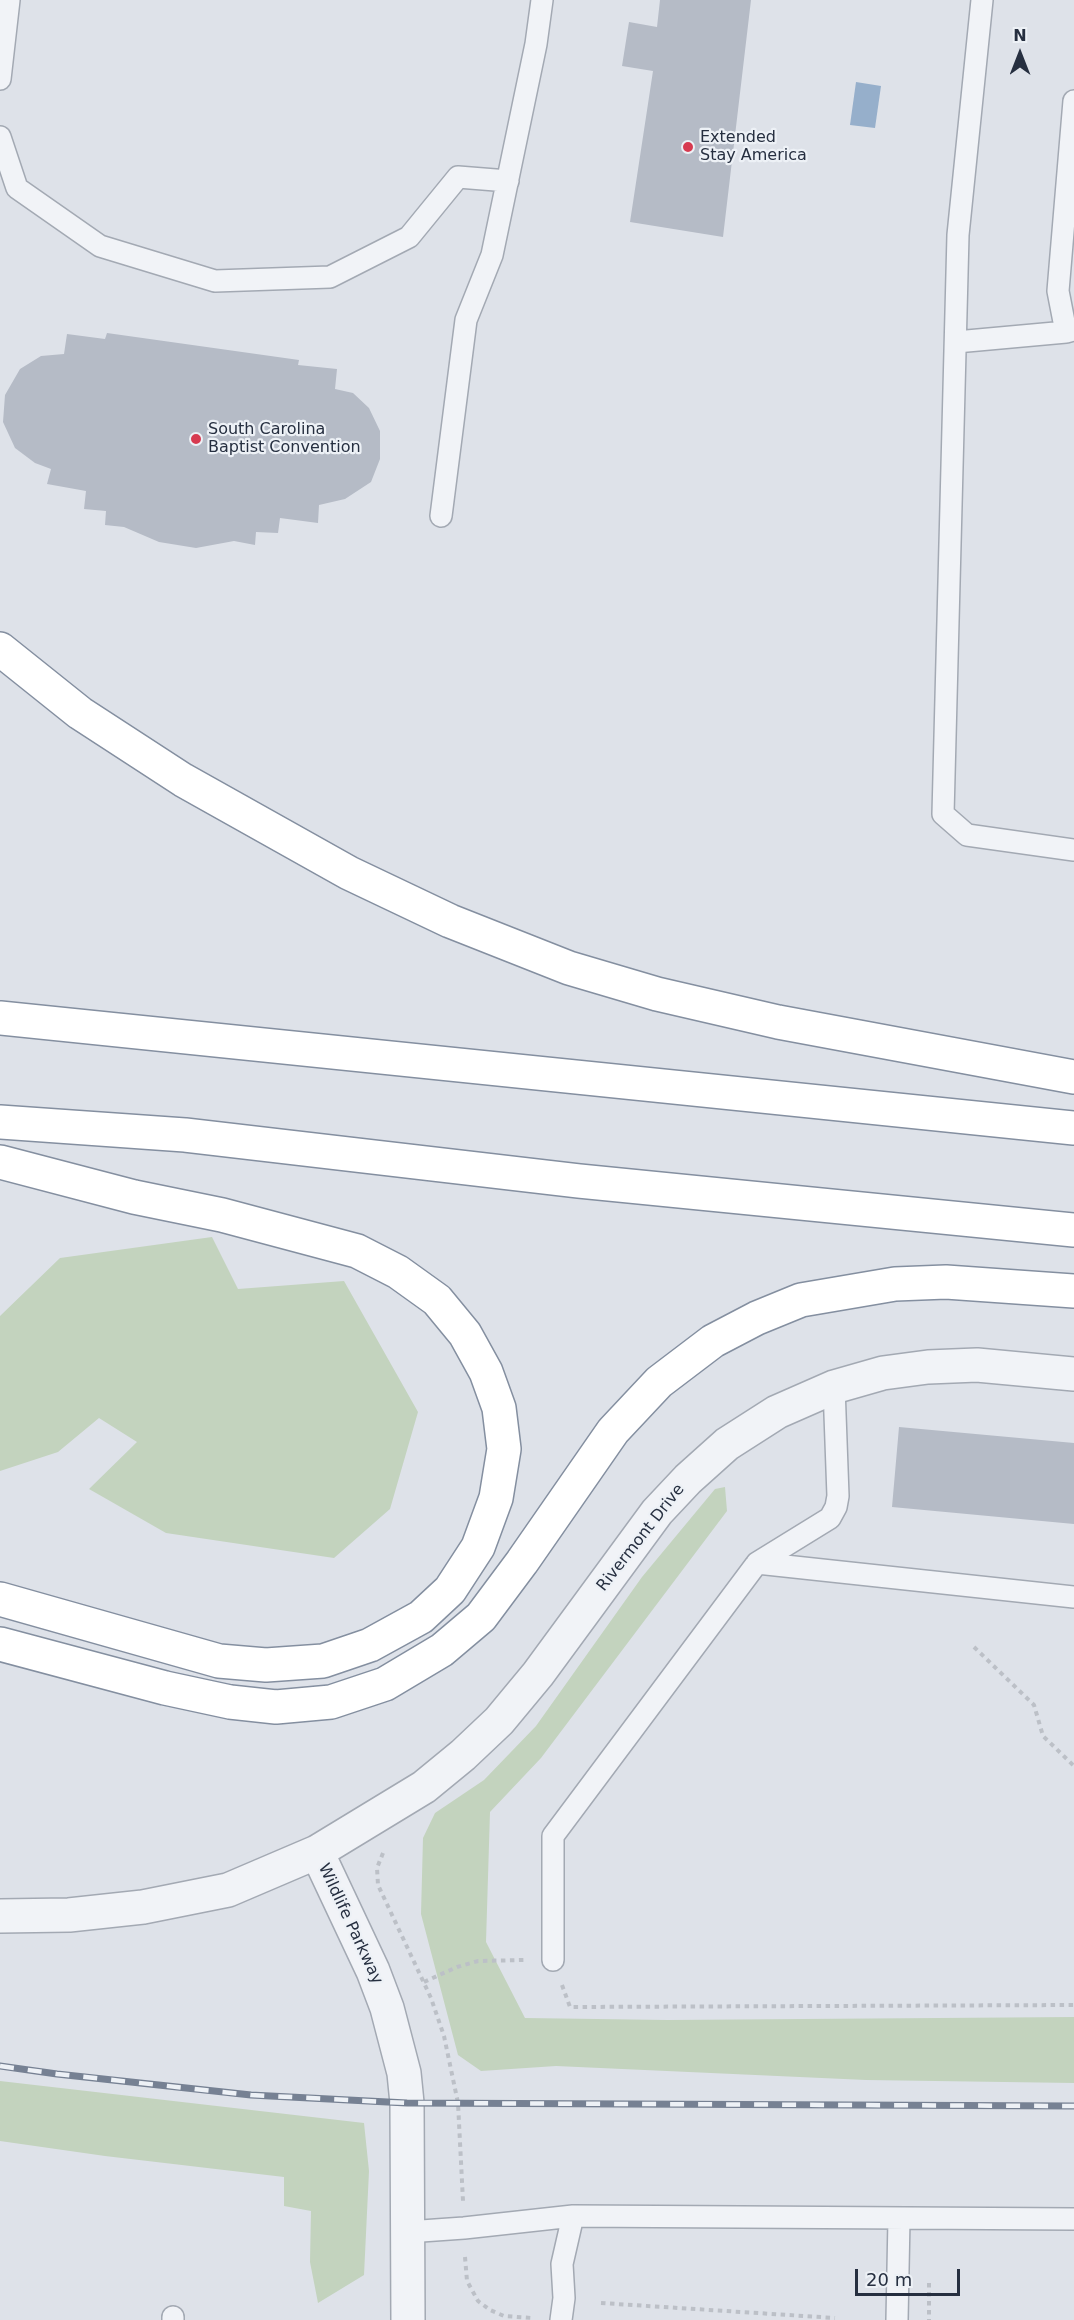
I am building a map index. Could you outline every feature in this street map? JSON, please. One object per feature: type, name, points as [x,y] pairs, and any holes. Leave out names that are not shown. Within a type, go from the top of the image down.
[{"type":"highway","points":[[0,649],[80,713],[183,780],[349,873],[450,921],[569,968],[657,994],[778,1022],[1074,1077]]},
{"type":"highway","points":[[0,1018],[1074,1128]]},
{"type":"highway","points":[[0,1122],[185,1135],[579,1181],[1074,1230]]},
{"type":"highway","points":[[0,1162],[134,1197],[222,1215],[357,1251],[398,1272],[437,1300],[465,1334],[486,1372],[499,1408],[504,1449],[496,1498],[478,1547],[450,1590],[421,1617],[370,1645],[323,1660],[266,1665],[219,1660],[0,1599]]},
{"type":"highway","points":[[0,1644],[165,1688],[230,1702],[276,1707],[331,1702],[385,1684],[442,1650],[481,1617],[613,1431],[659,1382],[713,1341],[757,1318],[801,1300],[895,1284],[946,1282],[1074,1290]]},
{"type":"street","name":"Rivermont Drive","points":[[317,1851],[424,1787],[499,1721],[538,1674],[657,1512],[727,1444],[777,1412],[834,1387],[883,1373],[928,1366],[976,1365],[1074,1374]]},
{"type":"street","name":"Wildlife Parkway","points":[[0,1916],[69,1915],[143,1907],[228,1890],[317,1851],[373,1971],[397,2043],[407,2103],[408,2320]]},
{"type":"lane","points":[[0,79],[9,0]]},
{"type":"lane","points":[[441,516],[466,320],[492,255],[536,44],[542,0]]},
{"type":"lane","points":[[982,0],[958,235],[943,814],[967,835],[1074,850]]},
{"type":"lane","points":[[956,342],[1070,331],[1058,291],[1074,101]]},
{"type":"lane","points":[[0,136],[17,188],[100,246],[215,281],[330,277],[409,237],[458,177],[508,181]]},
{"type":"lane","points":[[553,1960],[553,1836],[757,1563],[830,1518],[836,1507],[838,1496],[834,1387]]},
{"type":"lane","points":[[757,1563],[1074,1597]]},
{"type":"lane","points":[[561,2320],[564,2298],[562,2264],[573,2216]]},
{"type":"lane","points":[[407,2232],[573,2216],[1074,2219]]},
{"type":"lane","points":[[897,2320],[899,2219]]},
{"type":"path","points":[[974,1647],[1034,1704],[1042,1736],[1074,1766]]},
{"type":"path","points":[[389,1845],[383,1852],[377,1868],[378,1885],[431,1998],[444,2036],[458,2103]]},
{"type":"path","points":[[424,1982],[457,1967],[478,1961],[553,1960]]},
{"type":"path","points":[[570,2007],[1074,2006]]},
{"type":"path","points":[[928,2277],[929,2320]]},
{"type":"path","points":[[601,2303],[835,2318]]},
{"type":"green space","points":[[212,1237],[238,1289],[344,1281],[418,1412],[390,1509],[334,1558],[166,1533],[89,1489],[137,1442],[99,1418],[58,1452],[0,1471],[0,1316],[60,1258]]},
{"type":"green space","points":[[725,1487],[727,1511],[541,1758],[490,1812],[486,1942],[525,2018],[668,2020],[1074,2017],[1074,2083],[866,2080],[556,2066],[481,2071],[458,2055],[421,1914],[423,1838],[435,1813],[484,1780],[536,1726],[642,1577],[715,1489]]},
{"type":"green space","points":[[0,2081],[364,2123],[369,2171],[364,2275],[318,2303],[310,2262],[311,2211],[284,2206],[284,2177],[0,2141]]},
{"type":"water","points":[[856,82],[881,86],[875,128],[850,125]]},
{"type":"building","name":"Extended Stay America","points":[[660,0],[751,0],[723,237],[630,222],[653,71],[622,66],[629,22],[657,27]]},
{"type":"building","name":"South Carolina Baptist Convention","points":[[107,333],[299,360],[298,365],[337,369],[335,389],[353,393],[369,408],[380,431],[380,459],[371,482],[345,499],[319,505],[318,523],[280,518],[278,533],[256,532],[255,545],[234,541],[196,548],[159,542],[124,527],[105,525],[106,511],[84,509],[86,491],[47,484],[51,469],[35,463],[15,448],[3,422],[5,395],[20,369],[41,356],[64,354],[67,334],[105,339]]},
{"type":"building","points":[[899,1427],[1074,1443],[1074,1524],[892,1507]]},
{"type":"railway","points":[[0,2066],[251,2095],[407,2103],[1074,2106]]},
{"type":"place","name":"Extended Stay America","points":[[688,147]]},
{"type":"place","name":"South Carolina Baptist Convention","points":[[196,439]]}]
